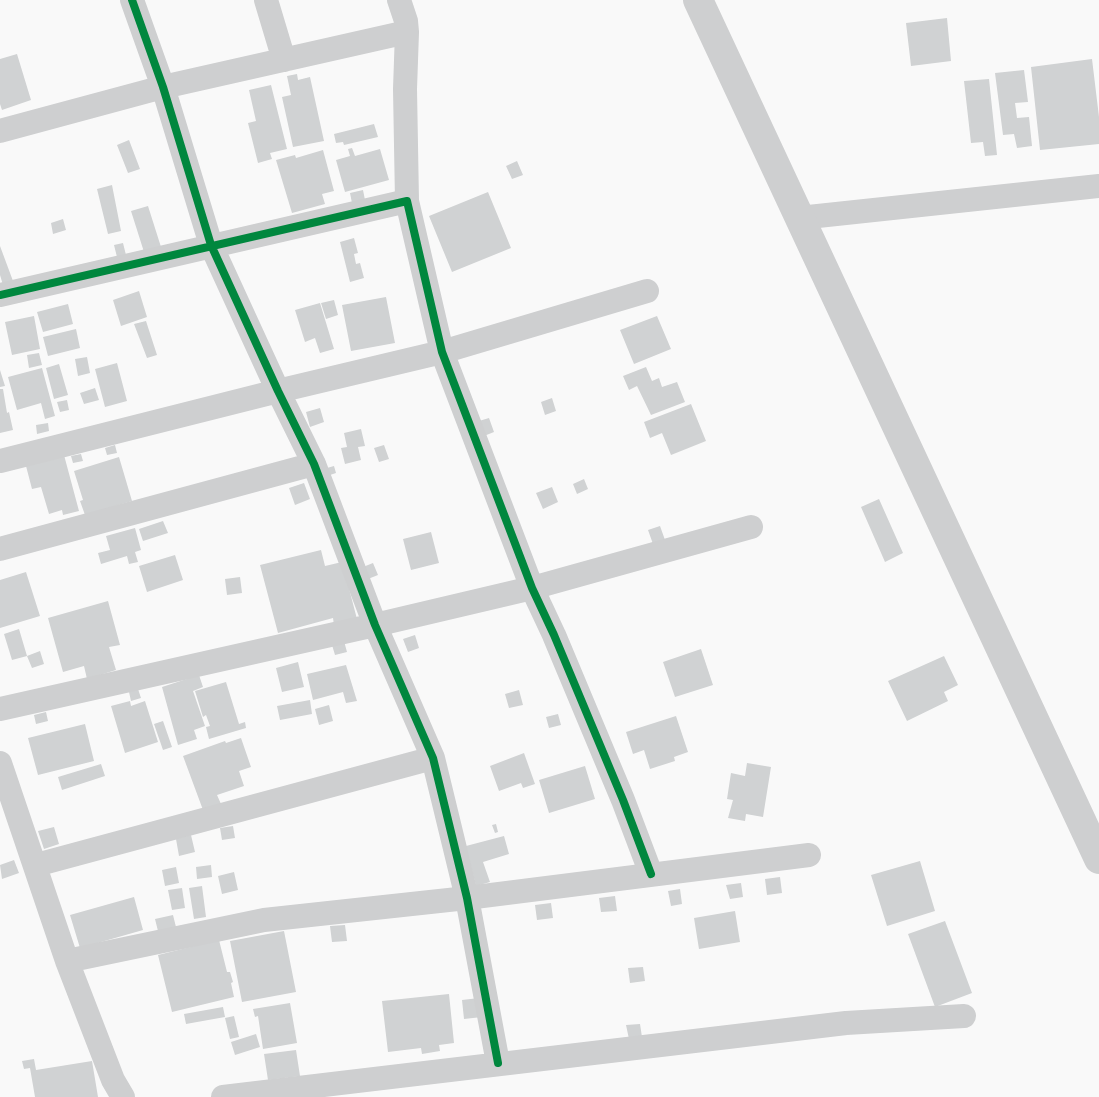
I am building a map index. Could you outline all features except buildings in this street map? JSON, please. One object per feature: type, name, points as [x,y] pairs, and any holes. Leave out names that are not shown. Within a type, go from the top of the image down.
[{"type":"street","points":[[132,0],[163,87],[211,245],[314,464],[375,625],[433,758],[467,898],[498,1063]]},
{"type":"street","points":[[266,0],[284,60]]},
{"type":"street","points":[[399,0],[407,32],[405,89],[407,201],[442,352],[532,588],[564,657],[651,874]]},
{"type":"street","points":[[698,0],[1099,859]]},
{"type":"street","points":[[0,131],[163,87],[407,32]]},
{"type":"street","points":[[799,218],[1099,186]]},
{"type":"street","points":[[0,295],[407,201]]},
{"type":"street","points":[[0,461],[442,352],[647,291]]},
{"type":"street","points":[[0,549],[314,464]]},
{"type":"street","points":[[0,709],[532,588],[751,527]]},
{"type":"street","points":[[36,865],[433,758]]},
{"type":"street","points":[[0,763],[67,961],[113,1080],[123,1097]]},
{"type":"street","points":[[67,961],[264,920],[467,898],[808,855]]},
{"type":"street","points":[[223,1097],[846,1023],[964,1016]]},
{"type":"cycle path","points":[[132,0],[163,87],[211,245],[314,464],[375,625],[433,758],[467,898],[498,1063]]},
{"type":"cycle path","points":[[0,295],[407,201],[442,352],[532,588],[623,800],[651,874]]}]
